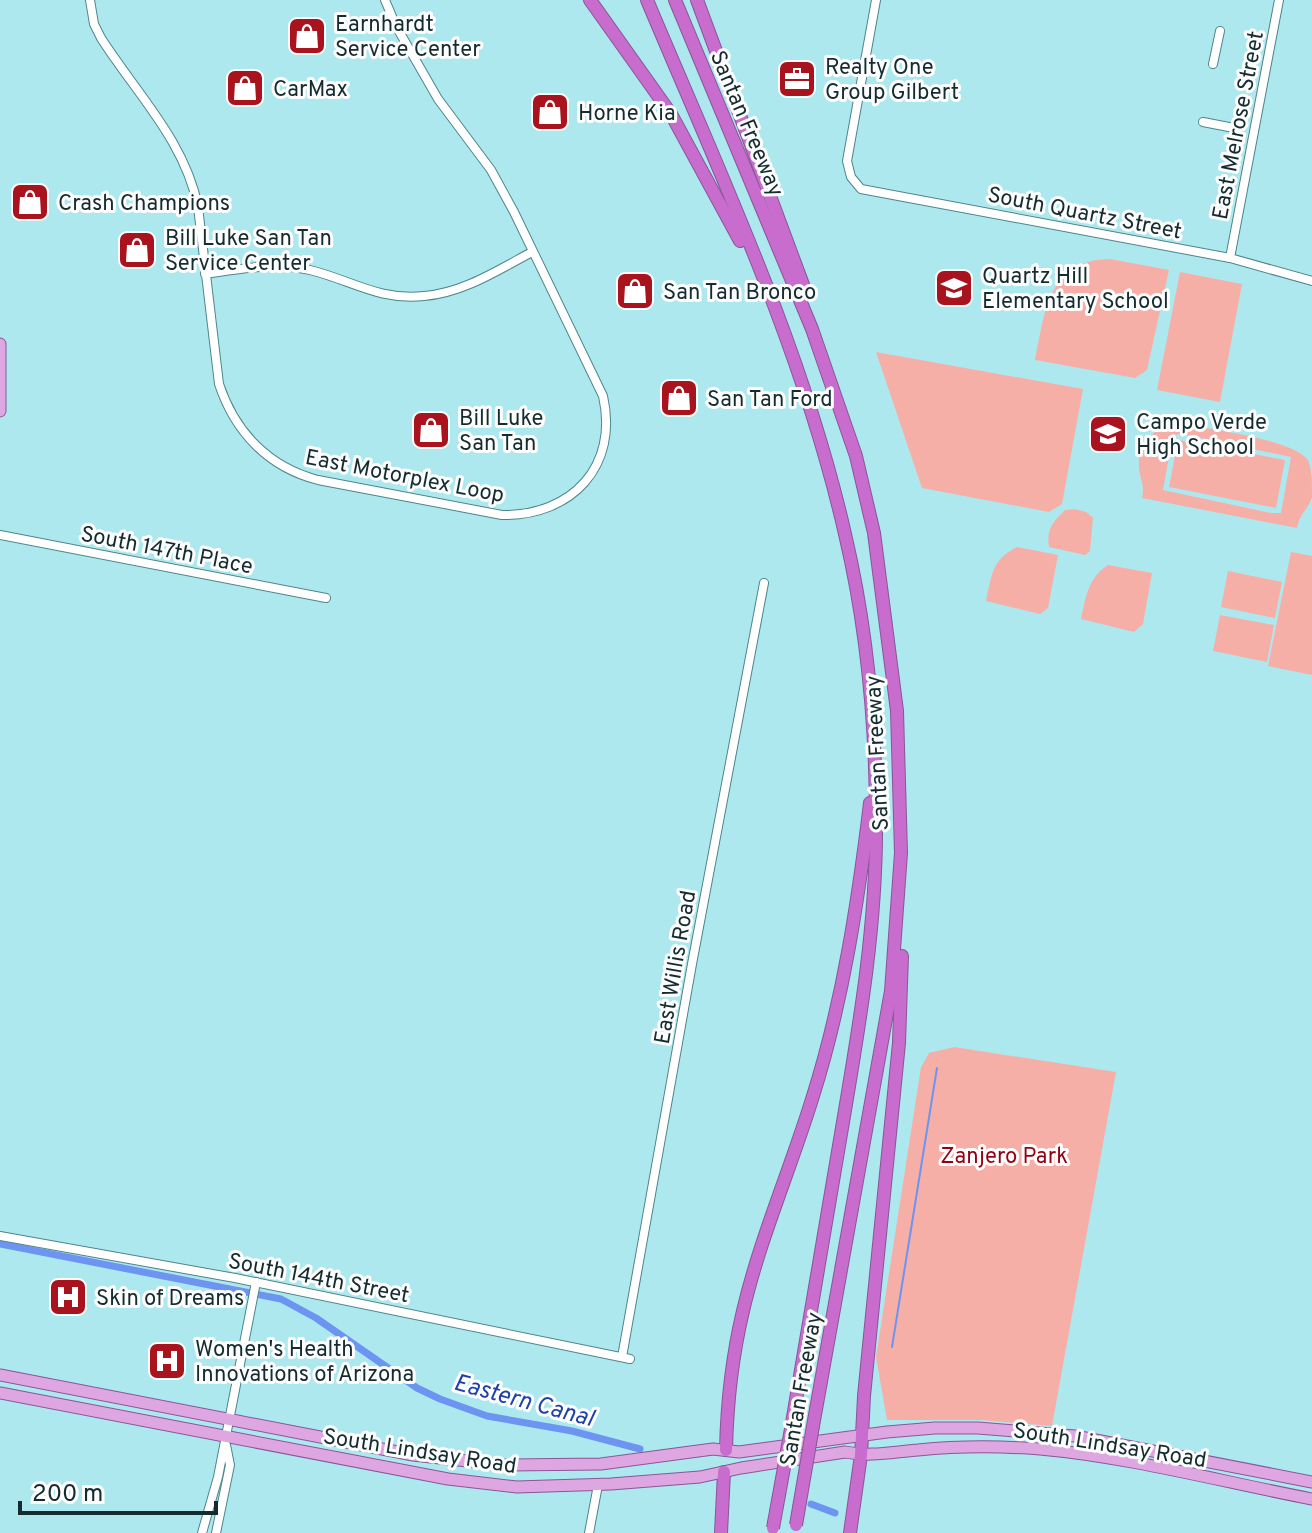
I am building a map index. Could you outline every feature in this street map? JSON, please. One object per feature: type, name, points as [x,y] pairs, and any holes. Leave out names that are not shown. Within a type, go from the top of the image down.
[{"type":"highway","points":[[590,0],[640,66],[671,114],[734,227],[755,275],[771,298]]},
{"type":"highway","name":"Santan Freeway","points":[[647,0],[771,298],[818,437],[846,534],[866,657],[875,756],[875,851],[865,987],[772,1531]]},
{"type":"highway","name":"Santan Freeway","points":[[675,0],[812,329],[856,456],[874,533],[897,711],[901,853],[891,991],[795,1529]]},
{"type":"highway","points":[[697,0],[807,295],[812,329]]},
{"type":"highway","points":[[726,1450],[731,1376],[742,1313],[760,1248],[813,1099],[835,1015],[858,885],[875,756]]},
{"type":"highway","points":[[850,1533],[861,1455],[899,1043],[901,853]]},
{"type":"highway","points":[[721,1533],[724,1472]]},
{"type":"main road","points":[[0,344],[0,411]]},
{"type":"main road","name":"South Lindsay Road","points":[[2,1378],[413,1455],[503,1465],[601,1464],[713,1449],[739,1452],[935,1428],[1021,1430],[1075,1436],[1312,1482]]},
{"type":"main road","name":"South Lindsay Road","points":[[0,1393],[485,1484],[549,1488],[598,1485],[700,1477],[845,1452],[861,1455],[973,1447],[1042,1449],[1312,1499]]},
{"type":"main road","points":[[724,1472],[726,1450]]},
{"type":"main road","points":[[1106,1459],[1121,1456],[1153,1458],[1161,1453]]},
{"type":"main road","points":[[1158,1469],[1173,1463],[1221,1465]]},
{"type":"street","name":"East Motorplex Loop","points":[[90,0],[94,24],[101,38],[172,139],[192,180],[198,207],[219,384],[227,409],[262,453],[290,471],[318,480],[484,512],[522,515],[556,505],[581,487],[591,474],[601,454],[607,426],[606,407],[514,212],[491,170],[438,99],[396,26],[385,0]]},
{"type":"street","name":"South Quartz Street","points":[[876,0],[847,155],[847,167],[853,181],[866,191],[1230,258],[1312,281]]},
{"type":"street","name":"East Melrose Street","points":[[1230,258],[1279,0]]},
{"type":"street","points":[[1213,64],[1220,31]]},
{"type":"street","points":[[1203,122],[1234,128]]},
{"type":"street","points":[[205,274],[275,266],[293,267],[317,272],[372,293],[426,296],[469,284],[532,252]]},
{"type":"street","name":"South 147th Place","points":[[0,535],[326,598]]},
{"type":"street","name":"East Willis Road","points":[[626,1358],[692,964],[764,583]]},
{"type":"street","name":"South 144th Street","points":[[0,1236],[626,1358]]},
{"type":"street","points":[[202,1533],[218,1477],[255,1285]]},
{"type":"street","points":[[216,1533],[230,1465],[225,1436]]},
{"type":"street","points":[[589,1533],[598,1485]]},
{"type":"green space","points":[[1110,259],[1169,270],[1147,370],[1135,378],[1035,360],[1047,307],[1062,279],[1074,268]]},
{"type":"green space","points":[[1180,272],[1242,284],[1220,402],[1157,390]]},
{"type":"green space","points":[[876,352],[1083,389],[1062,504],[1049,512],[922,488]]},
{"type":"green space","points":[[1175,424],[1269,441],[1286,446],[1308,460],[1312,496],[1297,528],[1142,498],[1139,457],[1142,449],[1151,435]],"holes":[[[1182,434],[1291,457],[1281,513],[1163,490],[1173,435]]]},
{"type":"green space","points":[[1178,440],[1285,460],[1276,508],[1169,487]]},
{"type":"green space","points":[[1075,509],[1093,518],[1090,551],[1085,555],[1049,547],[1054,522],[1065,510]]},
{"type":"green space","points":[[1017,547],[1058,555],[1048,608],[1040,614],[986,601],[997,563]]},
{"type":"green space","points":[[1291,552],[1312,556],[1312,675],[1268,666]]},
{"type":"green space","points":[[1108,565],[1152,573],[1143,624],[1134,632],[1081,619],[1092,582]]},
{"type":"green space","points":[[1228,571],[1282,582],[1275,618],[1221,607]]},
{"type":"green space","points":[[1220,615],[1274,625],[1267,662],[1213,651]]},
{"type":"green space","name":"Zanjero Park","points":[[954,1047],[1116,1072],[1052,1426],[981,1420],[887,1420],[876,1357],[921,1067],[929,1053]]},
{"type":"waterway","points":[[892,1347],[937,1068]]},
{"type":"waterway","name":"Eastern Canal","points":[[0,1244],[281,1299],[316,1318],[417,1388],[440,1399],[487,1416],[572,1431],[640,1449]]},
{"type":"waterway","name":"Eastern Canal","points":[[811,1504],[835,1513]]},
{"type":"place","name":"Earnhardt Service Center","points":[[307,36]]},
{"type":"place","name":"Realty One Group Gilbert","points":[[797,79]]},
{"type":"place","name":"CarMax","points":[[245,88]]},
{"type":"place","name":"Horne Kia","points":[[550,112]]},
{"type":"place","name":"Crash Champions","points":[[30,202]]},
{"type":"place","name":"Bill Luke San Tan Service Center","points":[[137,250]]},
{"type":"place","name":"Quartz Hill Elementary School","points":[[954,288]]},
{"type":"place","name":"San Tan Bronco","points":[[635,291]]},
{"type":"place","name":"San Tan Ford","points":[[679,398]]},
{"type":"place","name":"Bill Luke San Tan","points":[[431,430]]},
{"type":"place","name":"Campo Verde High School","points":[[1108,434]]},
{"type":"place","name":"Skin of Dreams","points":[[68,1297]]},
{"type":"place","name":"Women's Health Innovations of Arizona","points":[[167,1361]]}]
